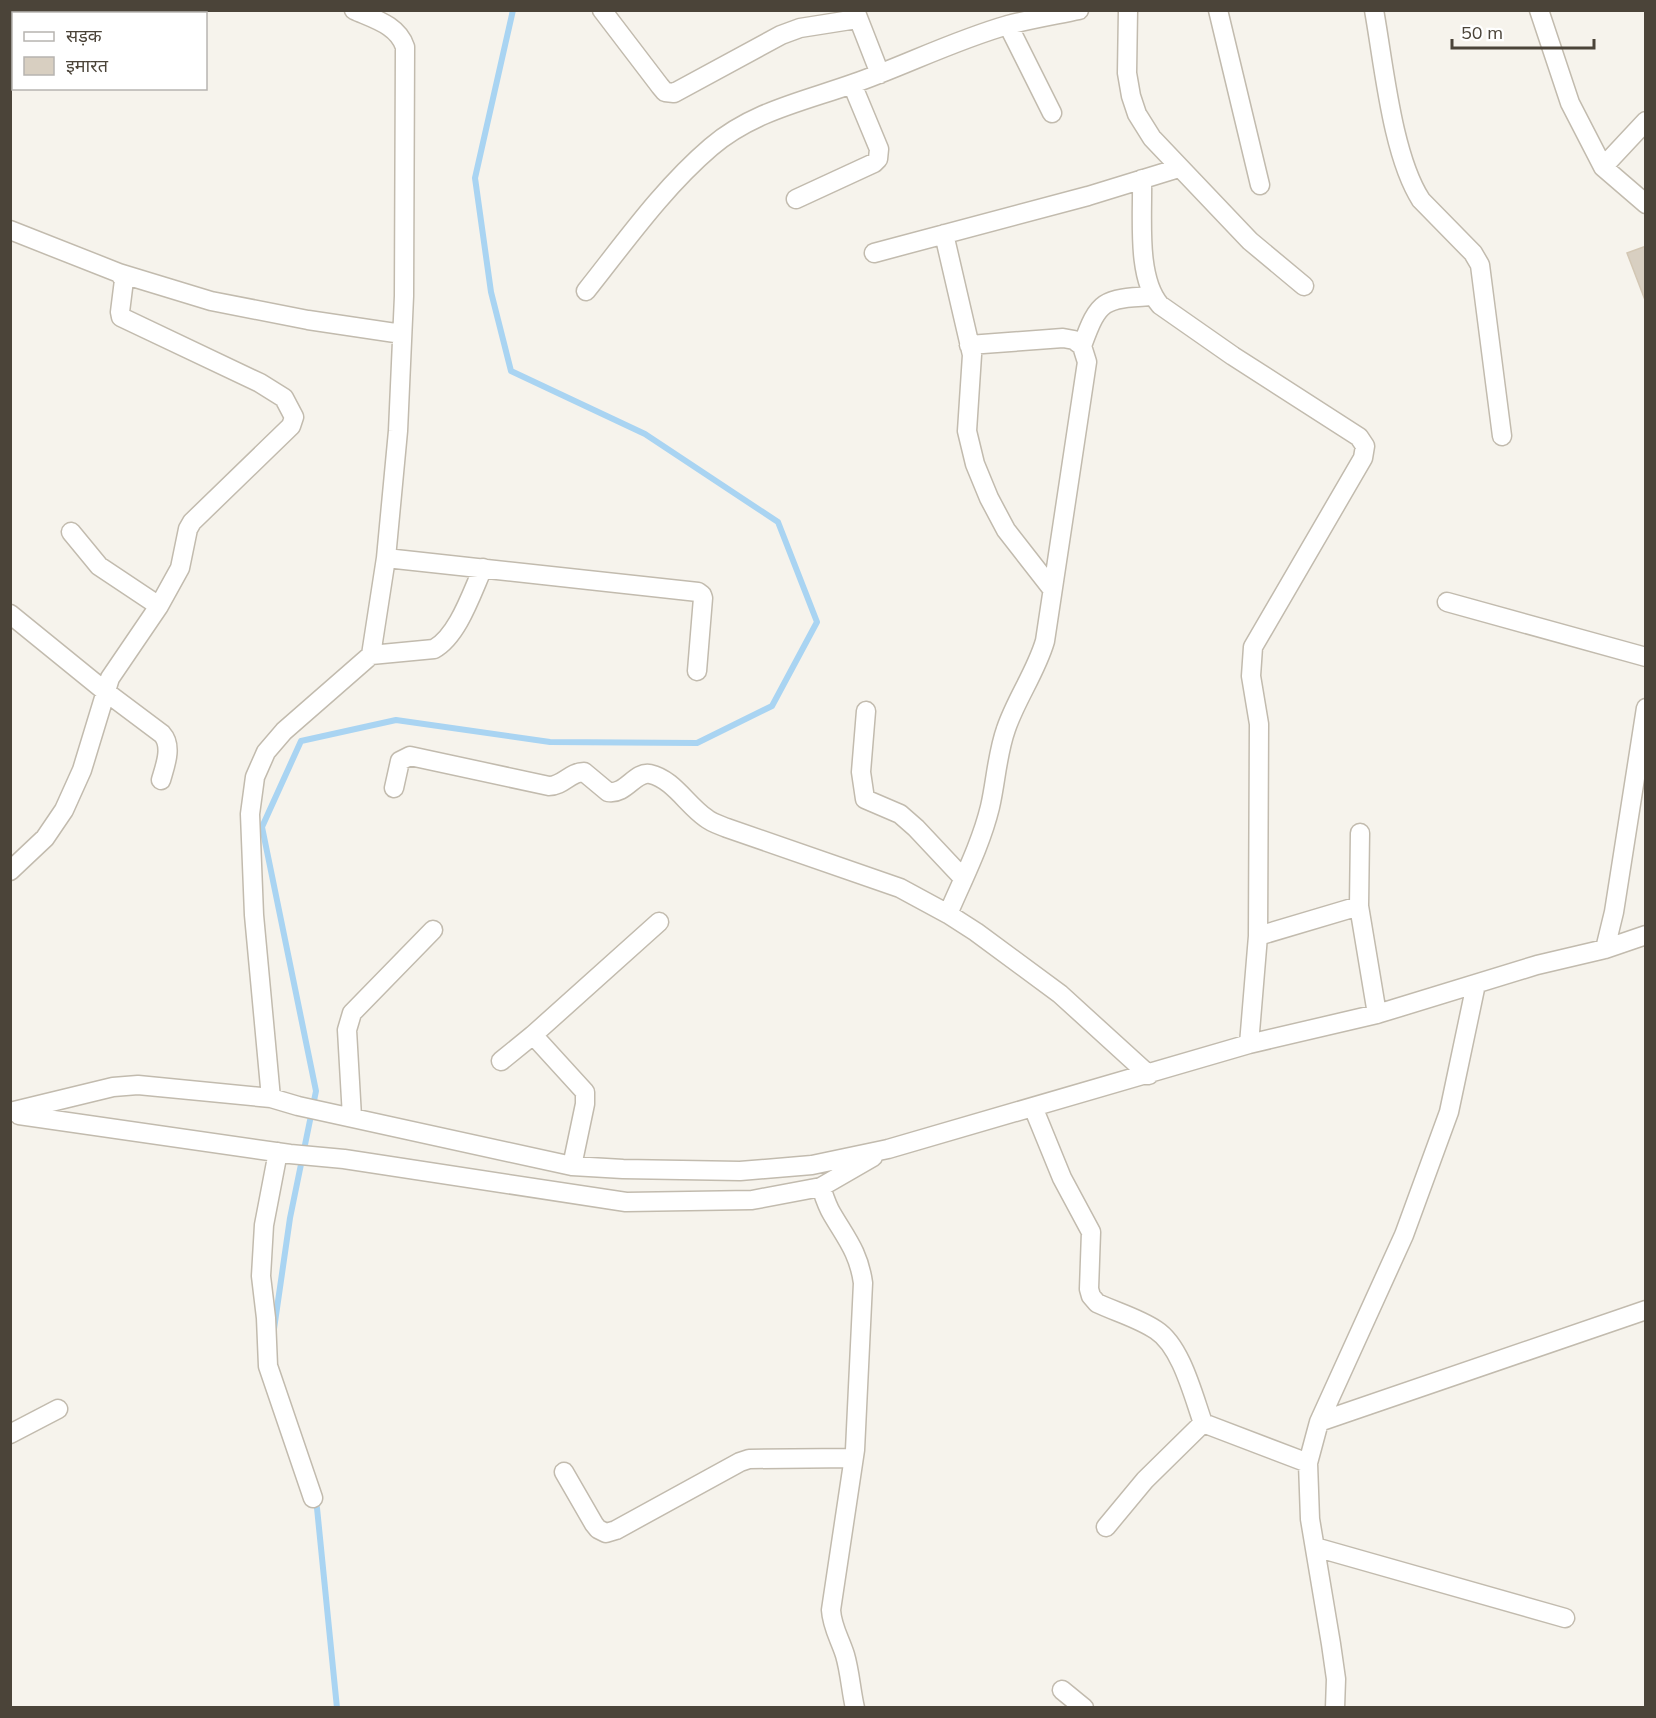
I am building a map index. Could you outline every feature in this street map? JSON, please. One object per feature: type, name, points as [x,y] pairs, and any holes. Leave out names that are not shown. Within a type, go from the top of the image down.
[{"type":"street","points":[[354,10],[373,14],[397,31],[405,47],[405,284],[398,431],[386,558],[371,655]]},
{"type":"street","points":[[602,10],[660,86],[669,93],[674,93],[781,34],[856,15],[880,74]]},
{"type":"street","points":[[586,291],[663,195],[712,146],[739,127],[764,114],[798,101],[880,74],[925,54],[1008,25],[1079,10]]},
{"type":"street","points":[[1128,10],[1127,74],[1131,96],[1137,114],[1152,138],[1250,241],[1304,286]]},
{"type":"street","points":[[1218,10],[1260,185]]},
{"type":"street","points":[[1374,10],[1396,133],[1415,191],[1473,253],[1480,265],[1502,436]]},
{"type":"street","points":[[1539,10],[1570,103],[1603,167],[1646,204]]},
{"type":"street","points":[[1008,25],[1052,113]]},
{"type":"street","points":[[796,199],[874,163],[878,159],[879,149],[852,84]]},
{"type":"street","points":[[1603,167],[1646,121]]},
{"type":"street","points":[[874,253],[1088,196],[1179,168]]},
{"type":"street","points":[[1142,179],[1144,267],[1152,296],[1160,305],[1233,356],[1359,437],[1365,446],[1360,464],[1253,647],[1251,676],[1259,724],[1258,936],[1249,1044]]},
{"type":"street","points":[[10,230],[119,273],[211,301],[308,320],[402,334]]},
{"type":"street","points":[[944,234],[972,356],[967,431],[975,465],[1006,530],[1052,589]]},
{"type":"street","points":[[10,871],[45,838],[64,810],[82,771],[113,672],[159,606],[180,568],[188,529],[192,522],[291,426],[294,417],[284,398],[260,382],[121,317],[124,280],[119,273]]},
{"type":"street","points":[[1082,346],[1094,316],[1104,304],[1120,299],[1152,296]]},
{"type":"street","points":[[948,915],[987,817],[1006,726],[1040,659],[1045,641],[1087,362],[1082,346],[1074,340],[1063,338],[969,345]]},
{"type":"street","points":[[71,532],[99,566],[159,606]]},
{"type":"street","points":[[386,558],[698,592],[703,598],[697,671]]},
{"type":"street","points":[[271,1098],[254,904],[250,814],[255,777],[266,752],[284,731],[371,655],[434,649],[441,645],[453,631],[483,568]]},
{"type":"street","points":[[1447,602],[1646,657]]},
{"type":"street","points":[[10,614],[167,739],[167,755],[161,780]]},
{"type":"street","points":[[1605,949],[1614,912],[1646,708]]},
{"type":"street","points":[[866,711],[861,772],[864,799],[900,814],[963,878]]},
{"type":"street","points":[[394,788],[400,761],[410,756],[554,786],[579,772],[584,772],[612,793],[618,793],[644,774],[650,774],[663,779],[706,819],[900,888],[948,915],[976,932],[1060,994],[1149,1075]]},
{"type":"street","points":[[1360,833],[1359,906],[1377,1014]]},
{"type":"street","points":[[1258,936],[1359,906]]},
{"type":"street","points":[[501,1061],[659,922]]},
{"type":"street","points":[[352,1117],[348,1021],[352,1013],[433,930]]},
{"type":"street","points":[[10,1113],[123,1086],[207,1091],[271,1098],[298,1106],[572,1166],[623,1170],[740,1171],[812,1165],[888,1149],[1149,1075],[1249,1044],[1377,1014],[1537,965],[1605,949],[1646,935]]},
{"type":"street","points":[[1335,1707],[1336,1679],[1310,1519],[1308,1463],[1319,1422],[1404,1235],[1449,1112],[1476,984]]},
{"type":"street","points":[[533,1035],[585,1092],[585,1104],[572,1166]]},
{"type":"street","points":[[1033,1107],[1062,1178],[1091,1232],[1089,1289],[1091,1296],[1097,1303],[1158,1331],[1167,1340],[1176,1353],[1203,1423],[1308,1463]]},
{"type":"street","points":[[10,1113],[284,1153],[344,1159],[626,1202],[752,1200],[821,1187],[888,1149]]},
{"type":"street","points":[[284,1153],[264,1225],[262,1266],[268,1366],[313,1498]]},
{"type":"street","points":[[821,1187],[830,1212],[853,1247],[861,1268],[862,1295],[853,1458],[831,1610],[836,1634],[845,1656],[855,1707]]},
{"type":"street","points":[[1319,1422],[1646,1310]]},
{"type":"street","points":[[10,1434],[58,1409]]},
{"type":"street","points":[[1106,1527],[1145,1480],[1203,1423]]},
{"type":"street","points":[[564,1472],[594,1524],[606,1533],[616,1530],[749,1459],[853,1458]]},
{"type":"street","points":[[1315,1547],[1565,1618]]},
{"type":"street","points":[[1062,1690],[1084,1707]]},
{"type":"building","points":[[1646,246],[1646,300],[1645,300],[1627,253]]},
{"type":"waterway","points":[[274,1329],[290,1218],[316,1091],[262,827],[301,741],[396,720],[550,742],[697,743],[772,706],[817,622],[778,522],[645,434],[511,371],[491,292],[475,178],[513,10]]},
{"type":"waterway","points":[[314,1500],[317,1508],[337,1708]]}]
